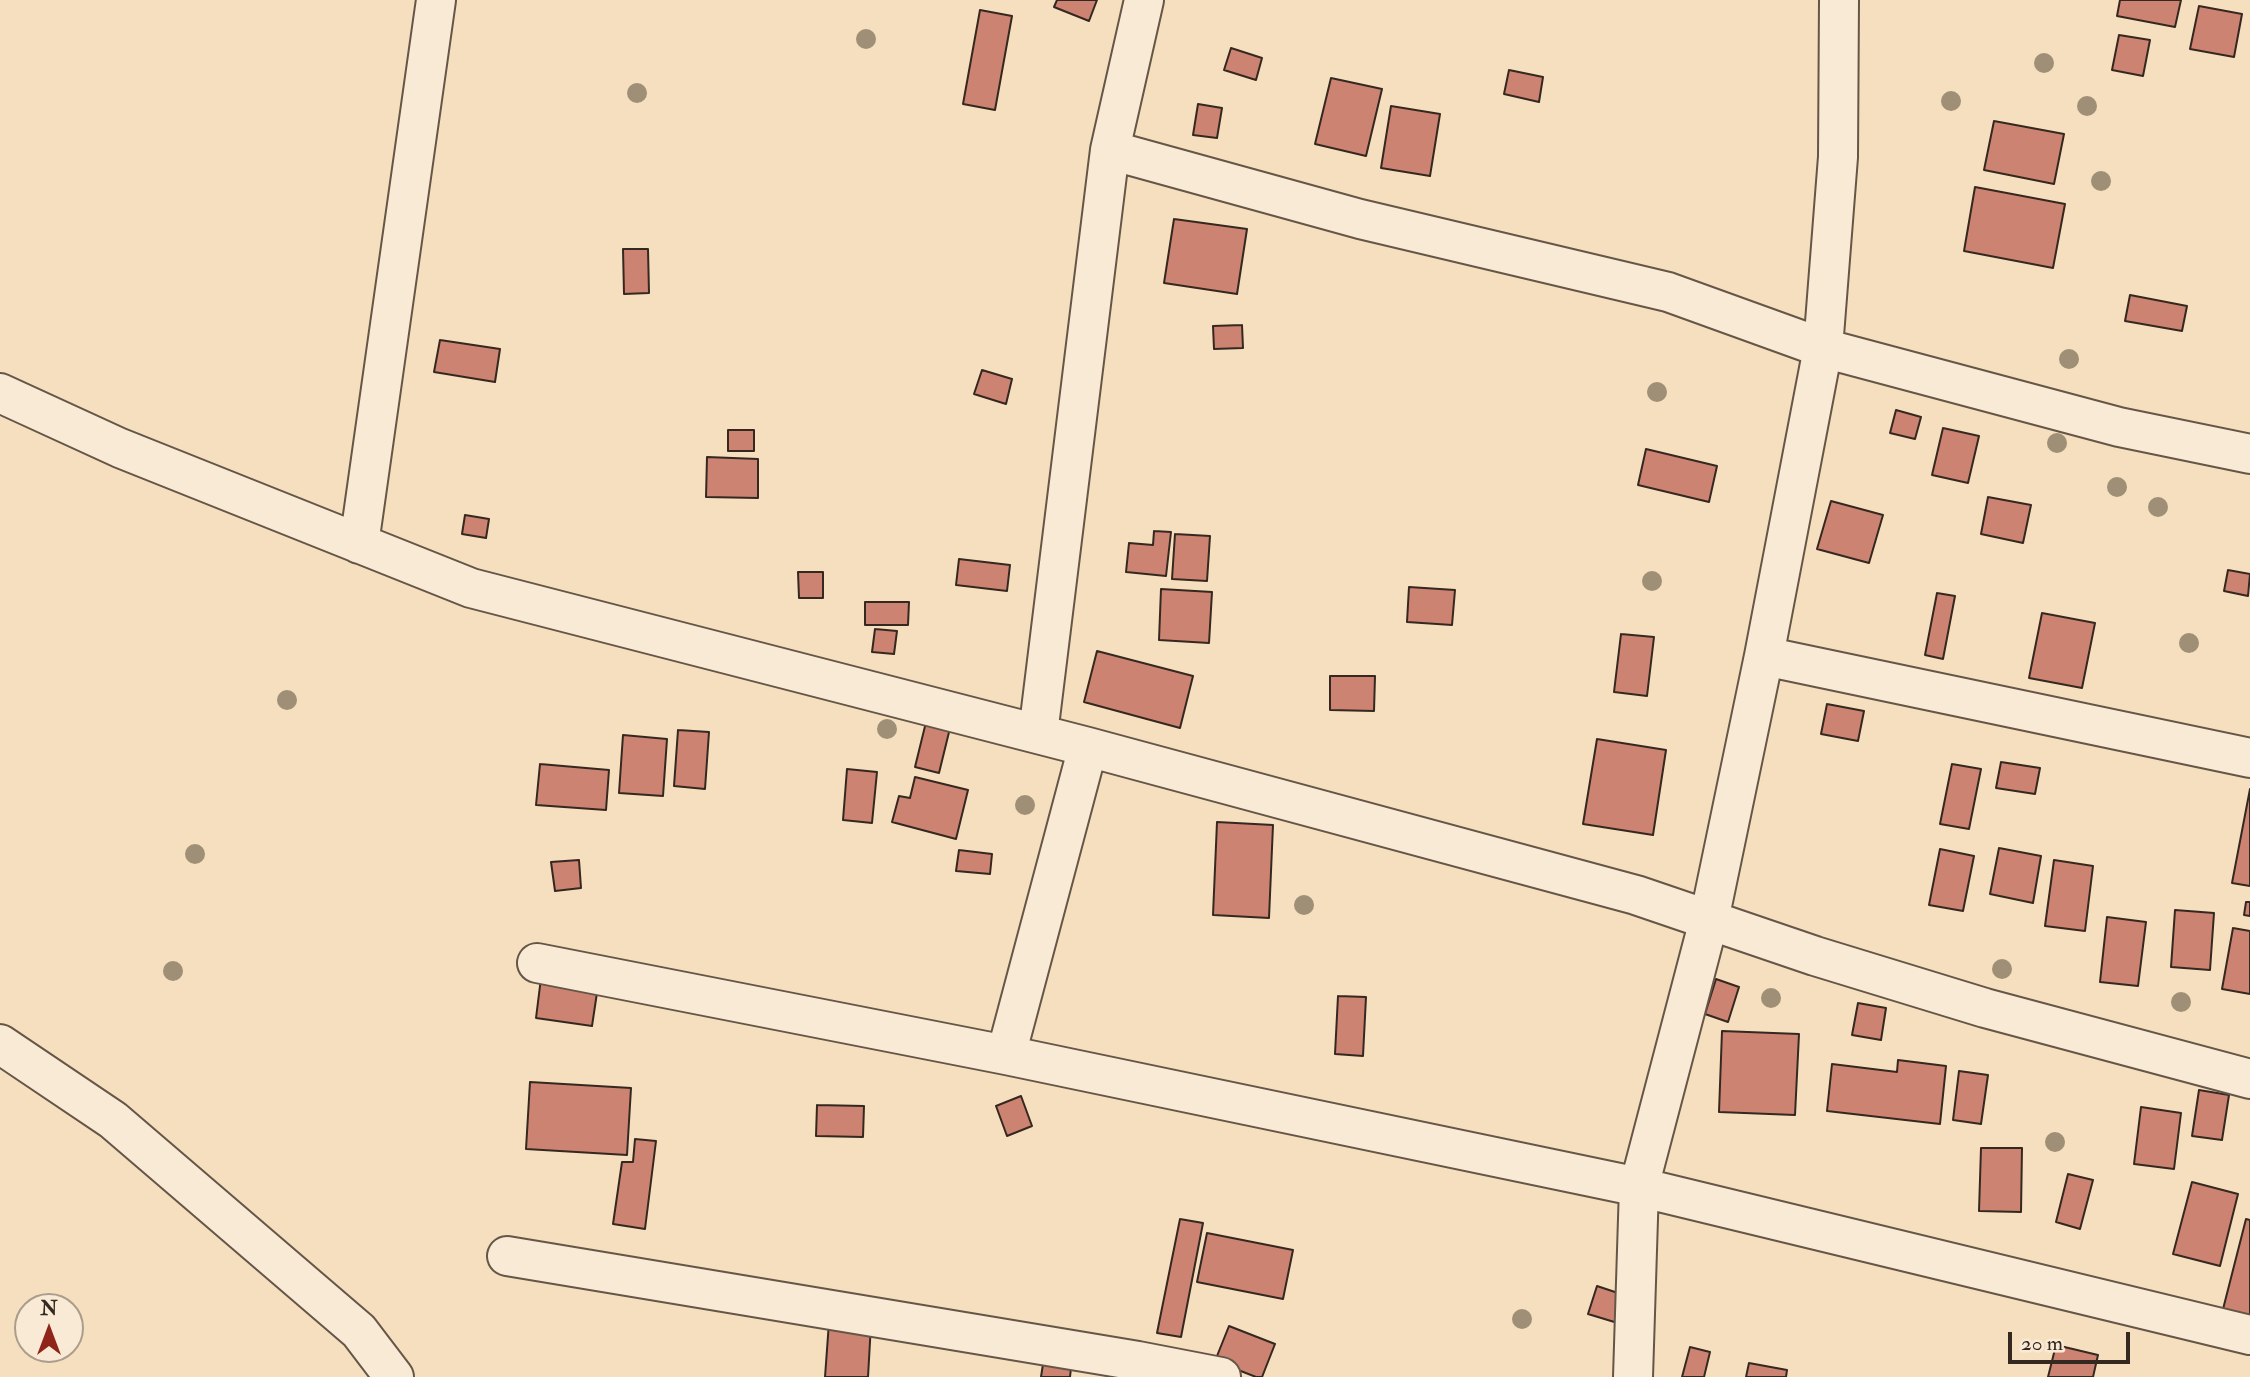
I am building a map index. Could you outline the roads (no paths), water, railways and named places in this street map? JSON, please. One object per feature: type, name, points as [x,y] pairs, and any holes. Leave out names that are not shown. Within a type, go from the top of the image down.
[{"type":"street","points":[[359,544],[436,0]]},
{"type":"street","points":[[1038,734],[1110,150],[1144,0]]},
{"type":"street","points":[[1633,1377],[1639,1187],[1709,919],[1824,348],[1838,157],[1839,0]]},
{"type":"street","points":[[1110,150],[1360,219],[1668,292],[1824,348],[2119,427],[2250,454]]},
{"type":"street","points":[[0,393],[120,448],[471,588],[1088,747],[1636,895],[1815,956],[1985,1008],[2250,1079]]},
{"type":"street","points":[[1764,656],[2250,758]]},
{"type":"street","points":[[1006,1055],[1088,747]]},
{"type":"street","points":[[537,963],[1006,1055],[1639,1187],[2250,1335]]},
{"type":"street","points":[[0,1044],[113,1120],[359,1331],[394,1377]]},
{"type":"street","points":[[507,1256],[1138,1360],[1221,1377]]}]
